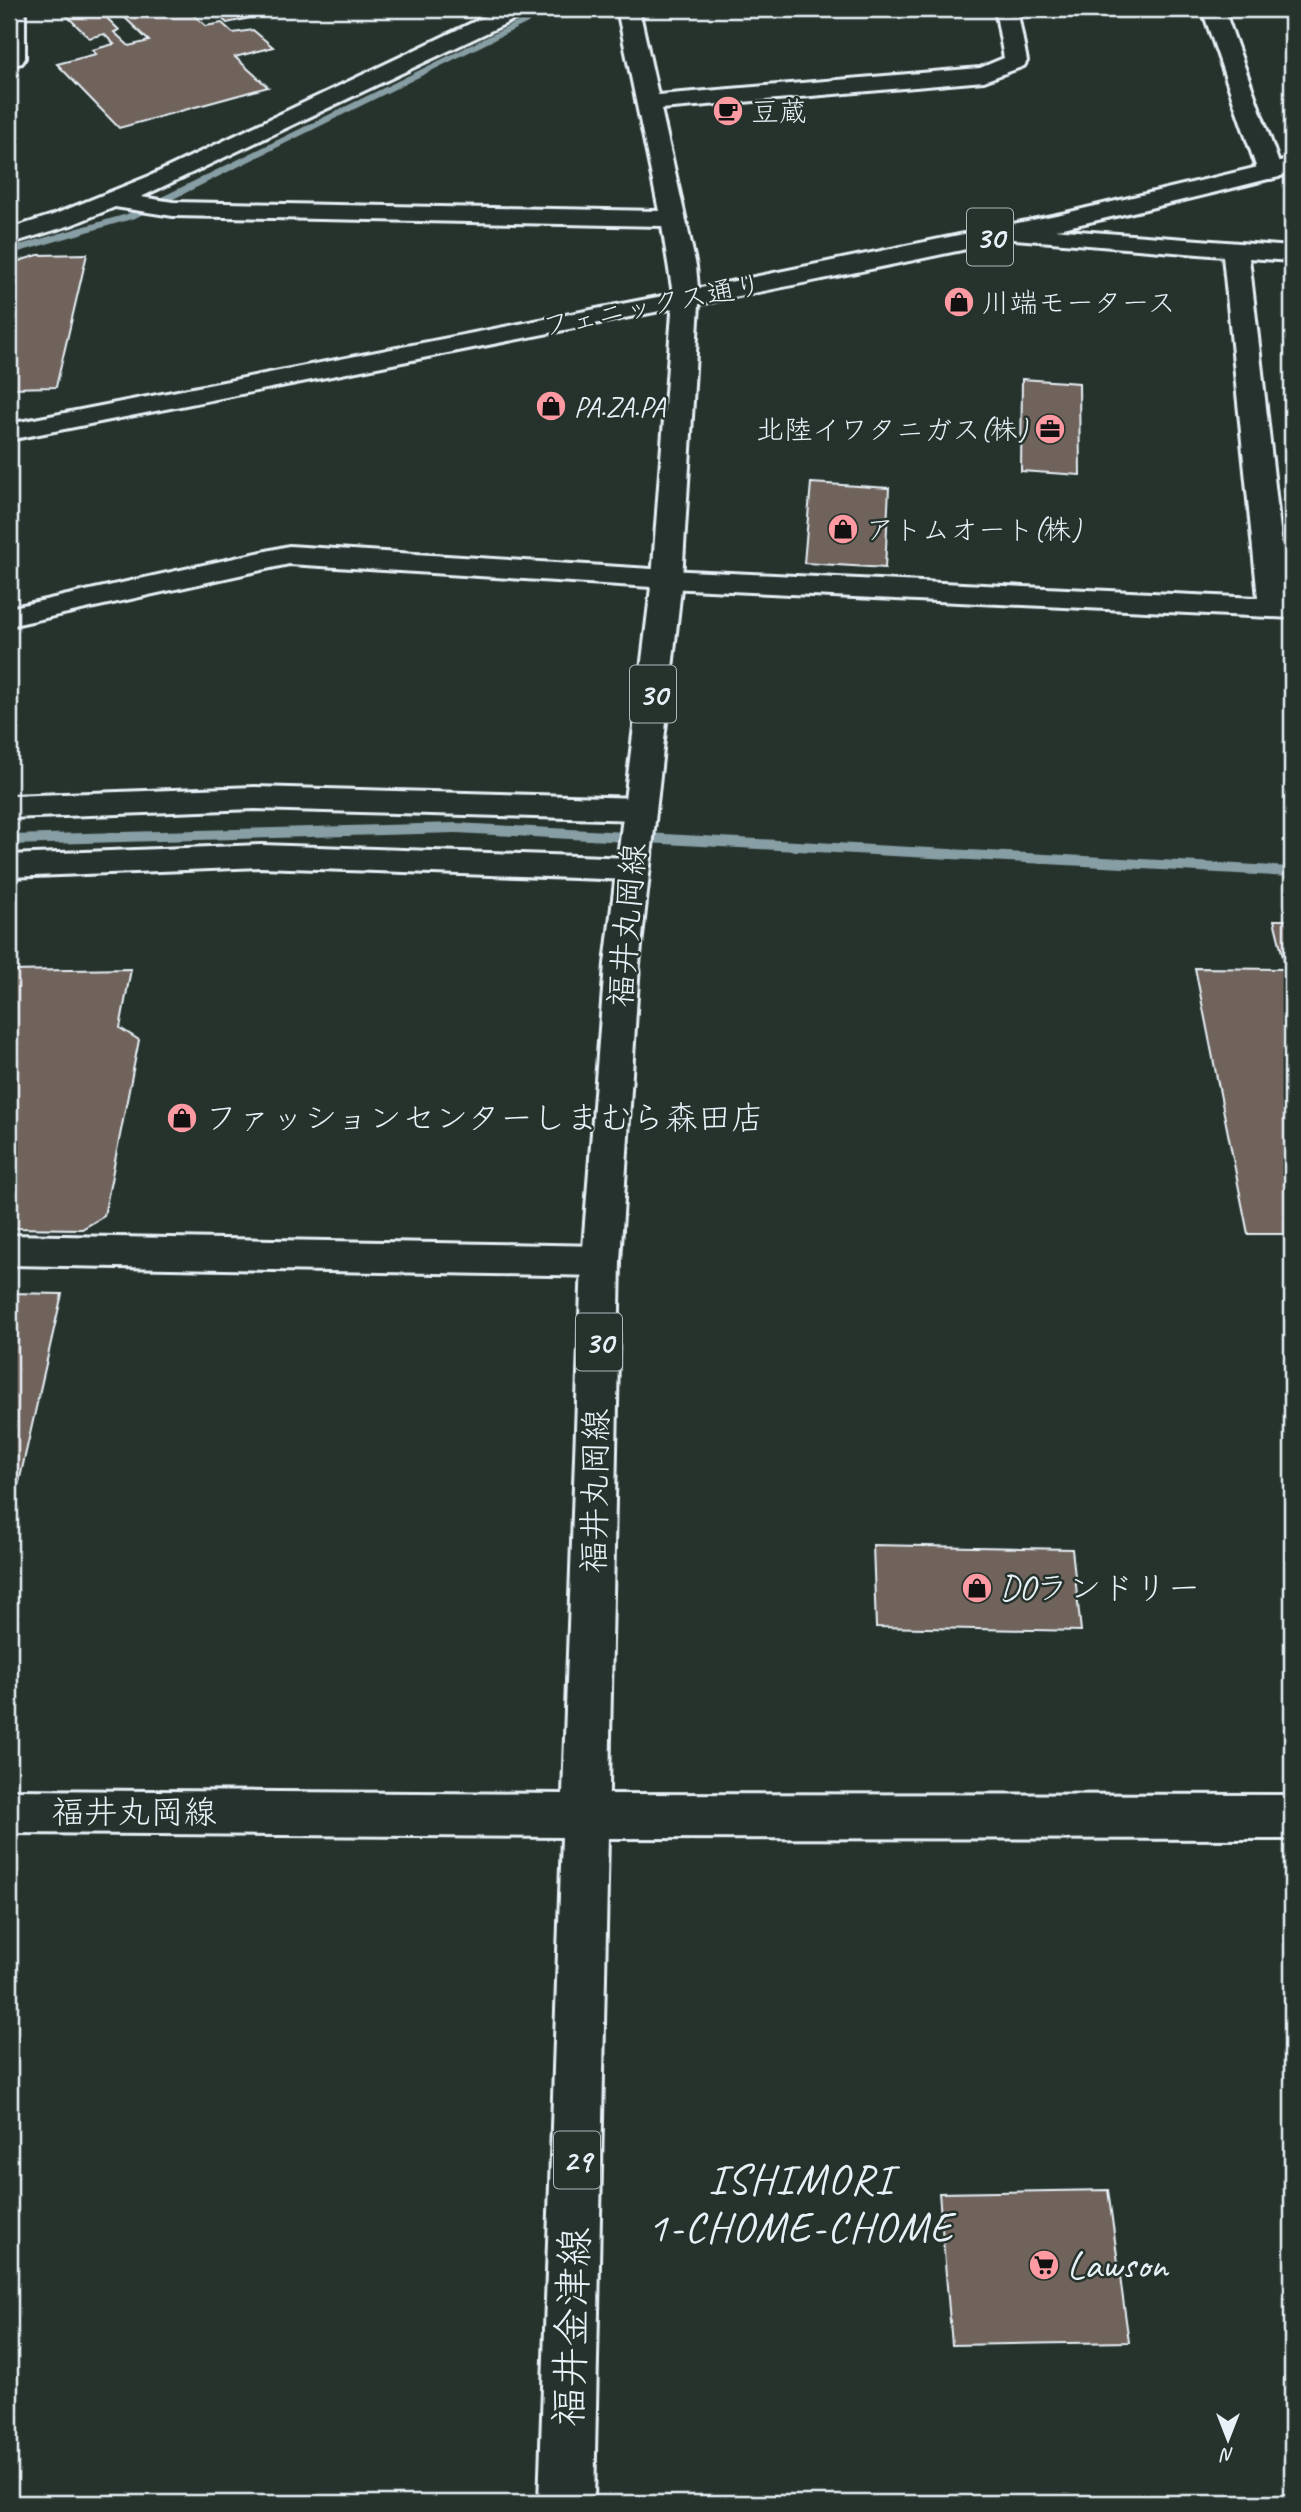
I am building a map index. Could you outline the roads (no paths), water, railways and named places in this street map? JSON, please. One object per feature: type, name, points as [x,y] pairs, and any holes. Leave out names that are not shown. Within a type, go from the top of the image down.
[{"type":"street","points":[[9,59],[14,58],[14,9]]},
{"type":"street","points":[[9,237],[115,200],[518,9]]},
{"type":"street","name":"福井丸岡線","points":[[9,1811],[587,1816],[601,1261],[622,964],[667,579],[686,299],[683,265],[628,9]]},
{"type":"street","points":[[647,103],[984,74],[1016,61],[1006,9]]},
{"type":"street","points":[[1213,9],[1281,169]]},
{"type":"street","name":"フェニックス通り","points":[[9,432],[1011,233],[1181,196],[1281,169]]},
{"type":"street","points":[[115,200],[173,209],[672,219]]},
{"type":"street","points":[[1011,233],[1292,254]]},
{"type":"street","points":[[9,617],[289,555],[667,579],[1283,608],[1235,250]]},
{"type":"street","points":[[9,807],[255,798],[639,809]]},
{"type":"street","points":[[9,866],[261,856],[632,869]]},
{"type":"street","points":[[9,1250],[601,1261]]},
{"type":"street","points":[[587,1816],[1292,1817]]},
{"type":"street","name":"福井金津線","points":[[566,2503],[587,1816]]},
{"type":"waterway","points":[[9,252],[131,216],[551,9]]},
{"type":"waterway","points":[[9,840],[456,828],[1292,872]]},
{"type":"place","name":"豆蔵","points":[[728,111]]},
{"type":"place","name":"川端モータース","points":[[959,302]]},
{"type":"place","name":"PA.ZA.PA","points":[[551,406]]},
{"type":"place","name":"北陸イワタニガス(株)","points":[[1050,429]]},
{"type":"place","name":"アトムオート(株)","points":[[843,529]]},
{"type":"place","name":"ファッションセンターしまむら森田店","points":[[182,1118]]},
{"type":"place","name":"DOランドリー","points":[[977,1588]]},
{"type":"place","name":"Lawson","points":[[1044,2265]]},
{"type":"district","name":"ISHIMORI 1-CHOME-CHOME","points":[[801,2203]]}]
